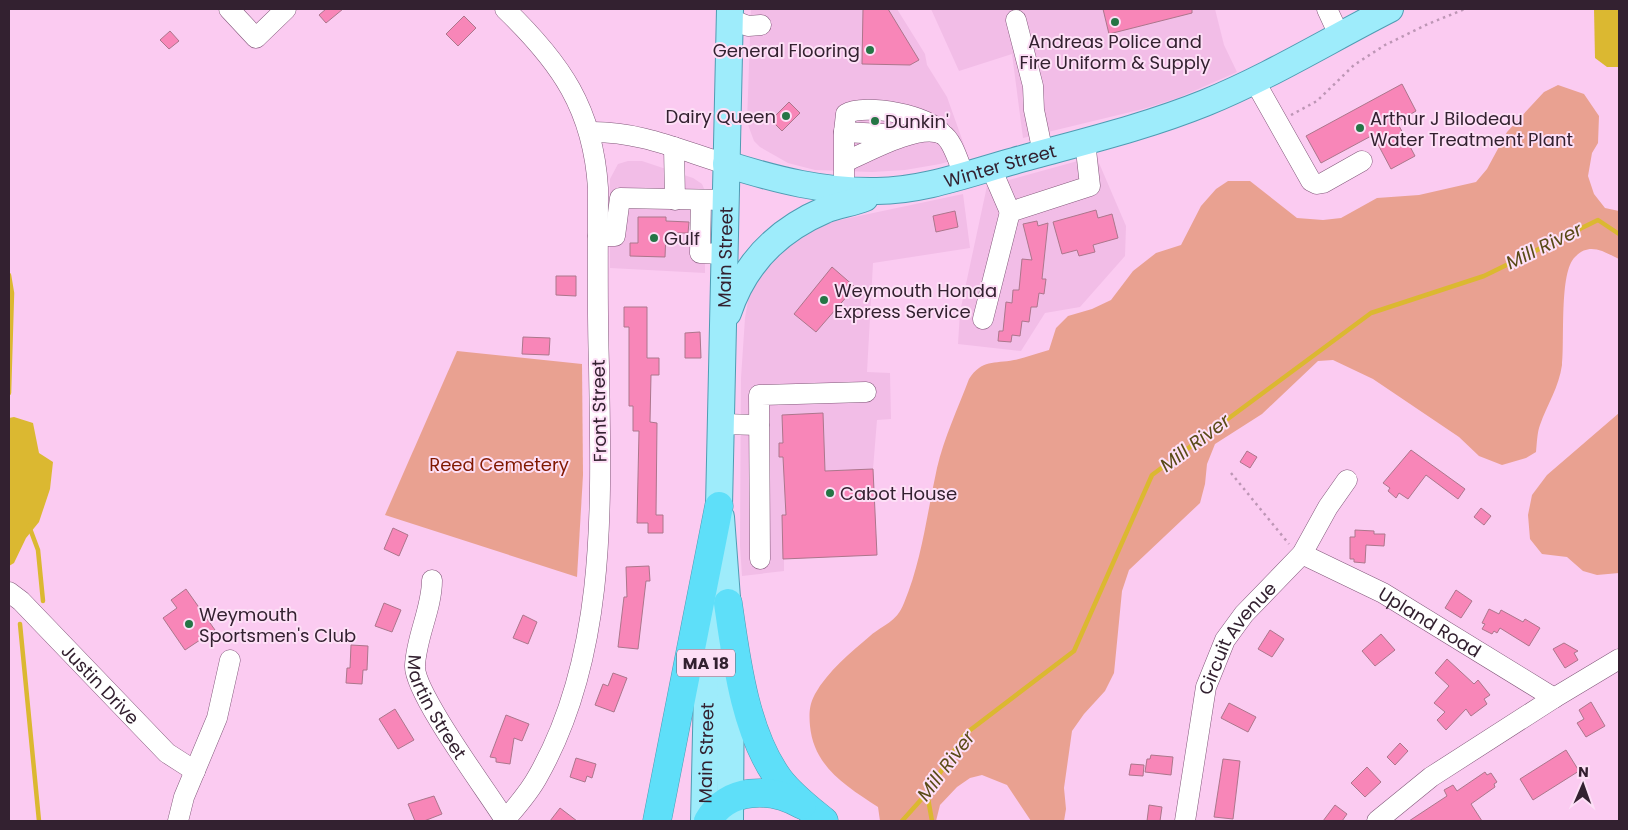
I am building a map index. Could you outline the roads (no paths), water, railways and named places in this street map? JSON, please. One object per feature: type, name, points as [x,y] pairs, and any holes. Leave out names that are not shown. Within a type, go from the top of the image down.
[{"type":"highway","points":[[657,821],[720,506]]},
{"type":"highway","points":[[728,603],[747,702],[762,749],[780,780],[820,818]]},
{"type":"highway","points":[[708,821],[717,808],[730,810],[749,794],[778,795],[797,802],[820,818]]},
{"type":"main road","name":"Winter Street","points":[[726,164],[800,185],[844,190],[879,191],[938,182],[1174,114],[1254,80],[1390,9]]},
{"type":"main road","name":"Main Street","points":[[730,14],[726,164],[713,200],[724,254],[720,506],[728,603],[731,678],[730,810]]},
{"type":"main road","points":[[724,327],[733,297],[746,273],[776,238],[795,224],[826,210],[860,200],[879,191]]},
{"type":"main road","name":"Main Street","points":[[704,821],[710,581],[720,506]]},
{"type":"street","points":[[229,9],[256,38],[286,9]]},
{"type":"street","name":"Front Street","points":[[504,820],[524,797],[548,758],[570,698],[587,635],[600,511],[598,236],[596,166],[590,132],[576,98],[552,62],[505,9]]},
{"type":"street","points":[[1327,9],[1339,35]]},
{"type":"street","points":[[730,14],[748,26],[761,25]]},
{"type":"street","points":[[1016,20],[1033,86],[1034,110],[1043,153]]},
{"type":"street","points":[[1254,80],[1311,181],[1317,184],[1362,162]]},
{"type":"street","points":[[844,190],[844,132],[846,114],[852,111],[888,111],[922,119],[938,128],[949,142],[964,175]]},
{"type":"street","name":"Winter Street","points":[[590,132],[629,133],[726,164]]},
{"type":"street","points":[[844,132],[906,136],[930,132],[942,134]]},
{"type":"street","points":[[845,162],[906,136]]},
{"type":"street","points":[[1010,212],[1090,186],[1085,141]]},
{"type":"street","points":[[674,147],[675,200]]},
{"type":"street","points":[[983,319],[1010,212],[990,168]]},
{"type":"street","points":[[598,236],[615,236],[620,198],[713,200]]},
{"type":"street","points":[[760,559],[759,394],[866,392]]},
{"type":"street","points":[[722,424],[759,426]]},
{"type":"street","name":"Circuit Avenue","points":[[1185,821],[1206,687],[1212,668],[1225,640],[1244,614],[1302,554],[1328,507],[1347,480]]},
{"type":"street","name":"Upland Road","points":[[1302,554],[1383,593],[1554,698]]},
{"type":"street","name":"Martin Street","points":[[432,580],[430,598],[415,658],[416,677],[430,707],[504,820]]},
{"type":"street","name":"Justin Drive","points":[[9,592],[21,601],[168,753],[195,771]]},
{"type":"street","points":[[1377,821],[1431,777],[1554,698],[1619,659]]},
{"type":"street","points":[[178,821],[184,797],[217,718],[230,660]]},
{"type":"waterway","name":"Mill River","points":[[902,821],[927,793],[965,734],[1074,651],[1152,475],[1371,313],[1484,276],[1598,220],[1619,234]]},
{"type":"waterway","points":[[9,275],[12,293],[9,393]]},
{"type":"waterway","points":[[29,526],[38,550],[43,601]]},
{"type":"waterway","points":[[20,624],[39,821]]},
{"type":"waterway","points":[[927,793],[932,821]]},
{"type":"place","name":"Andreas Police and Fire Uniform & Supply","points":[[1115,22]]},
{"type":"place","name":"General Flooring","points":[[870,50]]},
{"type":"place","name":"Dairy Queen","points":[[786,116]]},
{"type":"place","name":"Dunkin'","points":[[875,121]]},
{"type":"place","name":"Arthur J Bilodeau Water Treatment Plant","points":[[1360,128]]},
{"type":"place","name":"Gulf","points":[[654,238]]},
{"type":"place","name":"Weymouth Honda Express Service","points":[[824,300]]},
{"type":"place","name":"Cabot House","points":[[830,493]]},
{"type":"place","name":"Weymouth Sportsmen's Club","points":[[189,624]]},
{"type":"park label","name":"Reed Cemetery","points":[[499,464]]}]
